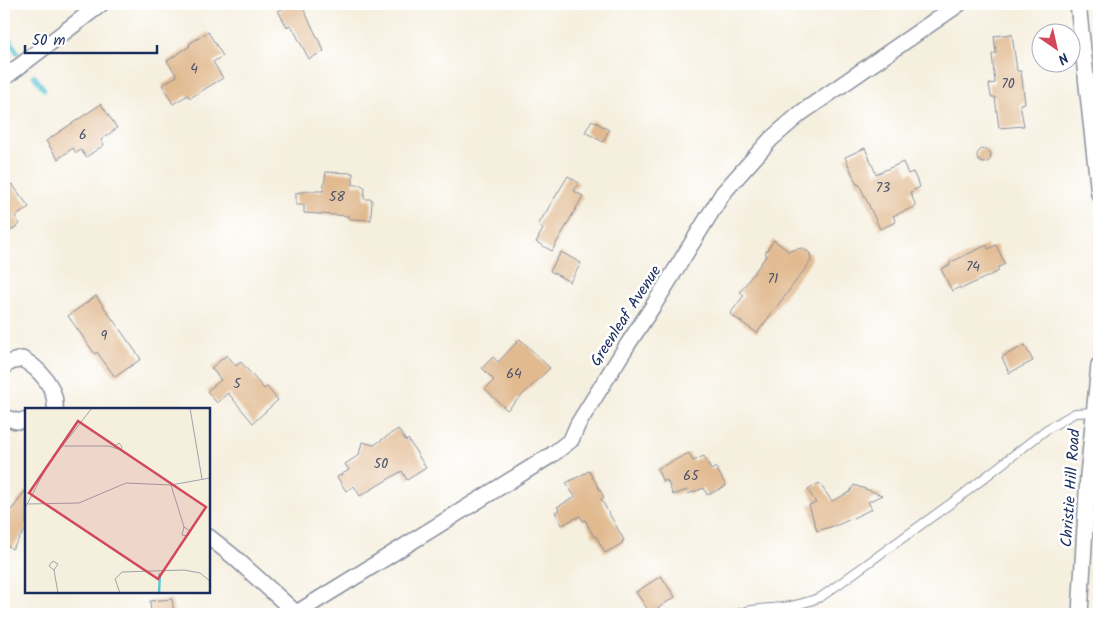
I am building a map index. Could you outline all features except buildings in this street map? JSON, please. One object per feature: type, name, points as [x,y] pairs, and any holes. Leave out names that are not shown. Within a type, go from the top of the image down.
[{"type":"street","points":[[4,78],[101,4]]},
{"type":"street","name":"Greenleaf Avenue","points":[[296,614],[545,459],[571,440],[578,424],[656,303],[723,192],[771,139],[801,113],[959,4]]},
{"type":"street","points":[[1078,4],[1099,194]]},
{"type":"street","points":[[4,366],[22,359],[32,364],[40,372],[52,391],[55,408]]},
{"type":"street","name":"Christie Hill Road","points":[[1080,614],[1088,475],[1099,365]]},
{"type":"street","points":[[4,417],[25,421]]},
{"type":"street","points":[[210,539],[234,557],[296,614]]},
{"type":"lane","points":[[737,614],[744,611],[784,607],[821,597],[960,496],[1047,429],[1075,413],[1095,412]]},
{"type":"lane","points":[[778,614],[784,607]]},
{"type":"waterway","points":[[4,30],[17,52]]},
{"type":"waterway","points":[[34,76],[44,89]]}]
